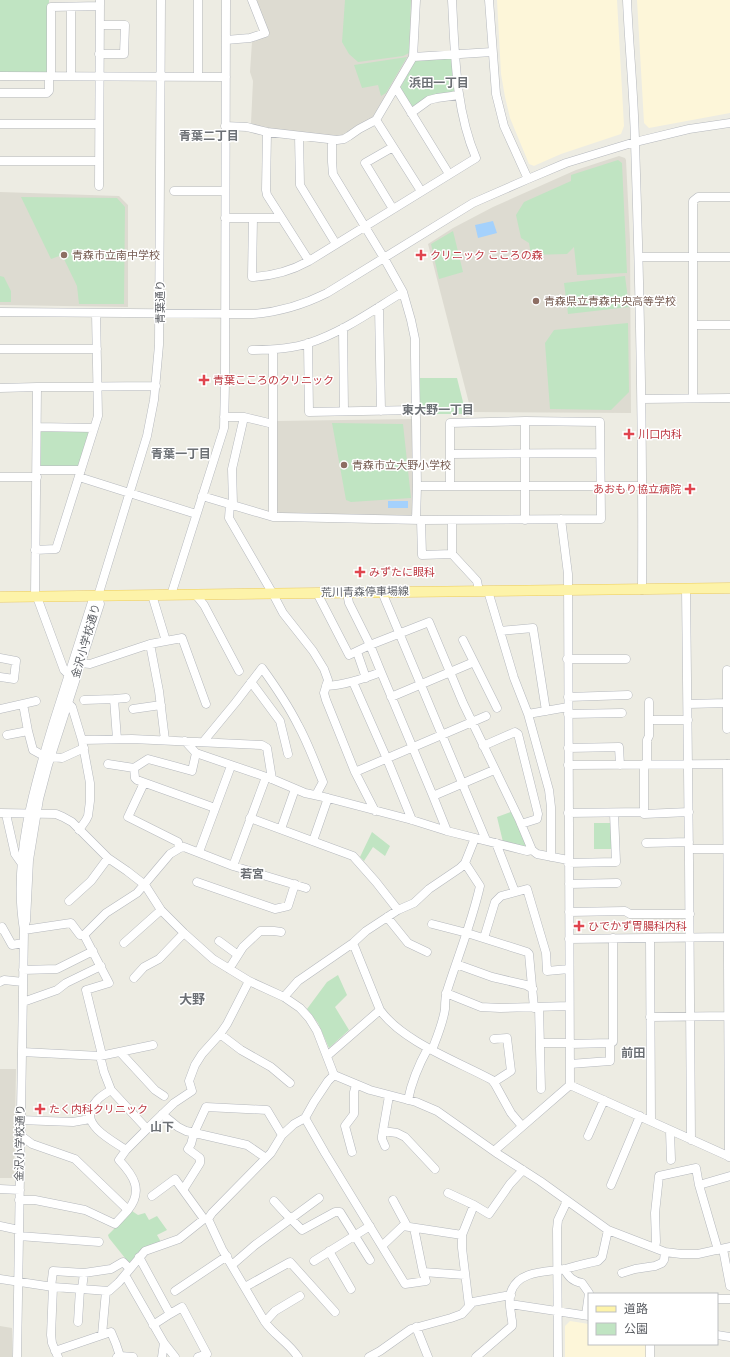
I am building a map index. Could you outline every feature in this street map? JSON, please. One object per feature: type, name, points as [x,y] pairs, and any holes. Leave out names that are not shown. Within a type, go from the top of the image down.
[{"type":"main road","name":"荒川青森停車場線","points":[[0,597],[730,588]]},
{"type":"street","name":"青葉通り","points":[[98,596],[147,436],[156,386],[160,345],[161,0]]},
{"type":"street","points":[[198,0],[198,77]]},
{"type":"street","points":[[171,595],[224,428],[226,0]]},
{"type":"street","points":[[226,40],[250,38],[264,33],[252,0]]},
{"type":"street","points":[[225,126],[248,127],[267,132],[332,140],[344,139],[376,120],[413,57],[416,0]]},
{"type":"street","points":[[253,218],[252,277],[282,272],[293,269],[365,228],[421,191],[476,158],[464,122],[459,96],[452,0]]},
{"type":"street","points":[[489,0],[496,94],[501,115],[510,140],[528,179]]},
{"type":"street","points":[[627,0],[635,142],[639,257],[643,486],[642,590]]},
{"type":"street","points":[[0,94],[47,93],[49,91],[50,76],[51,7],[71,7],[100,3],[99,186]]},
{"type":"street","points":[[71,7],[71,76]]},
{"type":"street","points":[[99,54],[124,54],[124,25],[100,25]]},
{"type":"street","points":[[413,57],[455,53],[492,52]]},
{"type":"street","points":[[0,76],[226,77]]},
{"type":"street","points":[[396,88],[449,174]]},
{"type":"street","points":[[411,113],[429,100],[459,96]]},
{"type":"street","points":[[376,120],[421,191]]},
{"type":"street","points":[[0,312],[253,314],[278,311],[312,301],[327,293],[473,203],[566,163],[635,142],[689,129],[730,123]]},
{"type":"street","points":[[0,124],[99,124]]},
{"type":"street","points":[[267,132],[267,195],[308,261]]},
{"type":"street","points":[[299,136],[300,185],[336,244]]},
{"type":"street","points":[[332,140],[333,174],[403,292],[414,329],[418,520],[422,555],[452,554]]},
{"type":"street","points":[[393,147],[366,163],[393,209]]},
{"type":"street","points":[[0,161],[99,161]]},
{"type":"street","points":[[174,191],[225,191]]},
{"type":"street","points":[[692,398],[693,201],[698,197],[730,197]]},
{"type":"street","points":[[225,218],[281,218]]},
{"type":"street","points":[[639,257],[730,257]]},
{"type":"street","points":[[252,350],[273,350],[308,343],[343,328],[403,292]]},
{"type":"street","points":[[379,307],[381,411]]},
{"type":"street","points":[[35,550],[56,549],[98,416],[96,313]]},
{"type":"street","points":[[693,325],[730,325]]},
{"type":"street","points":[[343,328],[344,411]]},
{"type":"street","points":[[308,343],[309,412],[415,410]]},
{"type":"street","points":[[0,349],[97,349]]},
{"type":"street","points":[[273,350],[273,517]]},
{"type":"street","points":[[0,388],[156,386]]},
{"type":"street","points":[[37,388],[35,550],[36,597],[64,670],[69,675]]},
{"type":"street","points":[[642,399],[730,398]]},
{"type":"street","points":[[224,417],[244,417],[273,424]]},
{"type":"street","points":[[244,417],[232,469],[229,518],[283,613],[323,666],[328,680],[325,695],[355,772],[375,811]]},
{"type":"street","points":[[202,496],[273,517],[418,520],[601,519],[600,422],[525,421],[450,423],[450,486]]},
{"type":"street","points":[[525,421],[526,520]]},
{"type":"street","points":[[37,427],[94,428]]},
{"type":"street","points":[[450,454],[600,453]]},
{"type":"street","points":[[0,477],[80,473],[130,493],[196,514]]},
{"type":"street","points":[[417,486],[643,486]]},
{"type":"street","points":[[494,1151],[570,1085],[567,659],[568,574],[561,519]]},
{"type":"street","points":[[452,520],[452,554],[477,581],[484,591],[500,631],[514,678],[528,714],[549,790],[551,807],[551,857]]},
{"type":"street","points":[[686,588],[691,1140]]},
{"type":"street","points":[[382,592],[486,840]]},
{"type":"street","points":[[317,593],[348,656],[370,645],[429,622],[494,770],[521,824],[532,850],[537,854],[568,861],[616,862],[614,813]]},
{"type":"street","points":[[347,593],[349,603],[370,645],[447,831]]},
{"type":"street","points":[[196,594],[204,605],[239,671]]},
{"type":"street","points":[[152,595],[166,641]]},
{"type":"street","name":"金沢小学校通り","points":[[47,756],[68,703],[100,604],[98,596]]},
{"type":"street","name":"金沢小学校通り","points":[[17,1357],[24,943],[24,929],[21,913],[22,864],[47,756],[69,675],[92,602],[98,596]]},
{"type":"street","points":[[500,631],[533,628],[546,710]]},
{"type":"street","points":[[80,662],[90,664],[150,644],[182,638],[206,704]]},
{"type":"street","points":[[464,640],[497,708]]},
{"type":"street","points":[[150,644],[161,705],[165,740]]},
{"type":"street","points":[[357,652],[366,678]]},
{"type":"street","points":[[0,658],[16,661],[14,679],[0,677]]},
{"type":"street","points":[[567,659],[626,659]]},
{"type":"street","points":[[391,698],[474,662]]},
{"type":"street","points":[[203,742],[262,668],[285,701],[299,726],[323,782],[316,795]]},
{"type":"street","points":[[727,670],[727,729]]},
{"type":"street","points":[[326,686],[353,682],[381,672]]},
{"type":"street","points":[[252,682],[280,721],[288,754]]},
{"type":"street","points":[[353,682],[412,820]]},
{"type":"street","points":[[568,697],[628,695]]},
{"type":"street","points":[[84,700],[126,698]]},
{"type":"street","points":[[114,699],[117,739]]},
{"type":"street","points":[[0,709],[36,701]]},
{"type":"street","points":[[644,812],[649,702]]},
{"type":"street","points":[[68,703],[72,707],[83,744],[89,772],[90,801],[86,820],[79,830]]},
{"type":"street","points":[[688,704],[727,703]]},
{"type":"street","points":[[23,704],[33,750],[36,753],[47,756],[62,758],[83,744],[117,739],[262,745],[267,748],[269,778],[250,818],[233,866]]},
{"type":"street","points":[[133,709],[161,705]]},
{"type":"street","points":[[528,714],[546,710],[622,713]]},
{"type":"street","points":[[355,772],[486,716]]},
{"type":"street","points":[[649,720],[688,720]]},
{"type":"street","points":[[7,735],[28,731]]},
{"type":"street","points":[[483,746],[515,732],[518,734],[538,814],[537,819],[521,824]]},
{"type":"street","points":[[185,741],[196,753],[269,778],[305,793],[412,820],[447,831],[496,842],[527,851],[532,850]]},
{"type":"street","points":[[568,748],[619,747],[620,765]]},
{"type":"street","points":[[108,764],[134,768],[148,759],[192,771],[196,753]]},
{"type":"street","points":[[568,765],[728,764],[730,1157],[570,1085]]},
{"type":"street","points":[[199,852],[231,766]]},
{"type":"street","points":[[134,768],[134,778],[137,780],[215,808]]},
{"type":"street","points":[[433,796],[494,770]]},
{"type":"street","points":[[144,783],[128,817],[178,842],[180,848]]},
{"type":"street","points":[[281,829],[296,789]]},
{"type":"street","points":[[313,841],[328,798]]},
{"type":"street","points":[[568,813],[644,812],[644,814],[689,812]]},
{"type":"street","points":[[22,864],[15,854],[3,814],[60,815],[72,822],[108,858],[145,885],[161,910],[213,959],[249,981],[293,1002],[309,1018],[317,1031],[334,1075],[356,1085],[427,1106],[437,1111],[540,1181],[608,1230],[665,1252],[698,1254],[723,1248]]},
{"type":"street","name":"金沢小学校通り","points":[[24,929],[26,922],[28,872],[33,814]]},
{"type":"street","points":[[250,818],[353,856],[398,910]]},
{"type":"street","points":[[284,997],[298,981],[353,943],[366,930],[398,910],[414,903],[429,889],[452,875],[465,863],[475,838]]},
{"type":"street","points":[[496,842],[515,892]]},
{"type":"street","points":[[646,843],[728,849]]},
{"type":"street","points":[[84,935],[106,913],[138,893],[170,854],[180,848],[199,852],[233,866],[306,888]]},
{"type":"street","points":[[68,901],[91,881],[108,858]]},
{"type":"street","points":[[408,1100],[412,1081],[418,1066],[430,1049],[442,1023],[446,993],[467,933],[480,886],[465,863]]},
{"type":"street","points":[[197,882],[275,909],[288,906],[295,884]]},
{"type":"street","points":[[568,884],[617,883]]},
{"type":"street","points":[[484,938],[494,902],[501,896],[527,889],[546,953],[547,971],[569,968]]},
{"type":"street","points":[[124,943],[161,910]]},
{"type":"street","points":[[569,912],[625,911],[630,914],[690,914]]},
{"type":"street","points":[[387,917],[408,944],[427,952]]},
{"type":"street","points":[[24,929],[71,924],[80,935],[84,935],[109,983],[86,990],[104,1072],[112,1090],[147,1129]]},
{"type":"street","points":[[432,924],[484,938],[527,952],[529,954],[533,989],[537,1007],[540,1043],[541,1089]]},
{"type":"street","points":[[0,929],[2,927],[12,945],[24,943]]},
{"type":"street","points":[[229,969],[243,947],[260,931],[281,932]]},
{"type":"street","points":[[134,978],[144,967],[159,959],[184,933]]},
{"type":"street","points":[[569,939],[729,937]]},
{"type":"street","points":[[570,1064],[610,1061],[610,1044],[613,1042],[613,938]]},
{"type":"street","points":[[650,938],[651,1121]]},
{"type":"street","points":[[219,941],[238,955]]},
{"type":"street","points":[[353,943],[380,1010],[386,1019],[415,1041],[486,1076],[494,1082],[511,1113],[522,1126]]},
{"type":"street","points":[[23,970],[57,969],[93,951]]},
{"type":"street","points":[[456,964],[492,977],[526,985],[533,989]]},
{"type":"street","points":[[23,1002],[57,990],[66,983],[101,966]]},
{"type":"street","points":[[0,982],[4,980],[23,982]]},
{"type":"street","points":[[19,1200],[35,1200],[85,1210],[116,1224],[134,1203],[136,1191],[135,1183],[130,1172],[119,1160],[126,1150],[162,1114],[174,1103],[192,1091],[188,1081],[195,1065],[202,1054],[220,1034],[235,1010],[249,981]]},
{"type":"street","points":[[446,993],[481,1007],[500,1008],[569,1006]]},
{"type":"street","points":[[327,1056],[380,1010]]},
{"type":"street","points":[[650,1017],[729,1016]]},
{"type":"street","points":[[220,1034],[241,1050],[271,1067],[290,1083]]},
{"type":"street","points":[[494,1039],[507,1038],[512,1071],[494,1082]]},
{"type":"street","points":[[540,1043],[610,1044]]},
{"type":"street","points":[[22,1052],[101,1056],[152,1045]]},
{"type":"street","points":[[120,1052],[155,1090],[164,1096]]},
{"type":"street","points":[[0,1279],[52,1287],[106,1291],[113,1289],[144,1251],[179,1239],[206,1219],[271,1153],[282,1135],[294,1124],[305,1118],[328,1081],[334,1075]]},
{"type":"street","points":[[352,1152],[345,1126],[354,1114],[354,1092],[356,1085]]},
{"type":"street","points":[[112,1090],[96,1101],[90,1112],[90,1119],[101,1133],[126,1150]]},
{"type":"street","points":[[385,1146],[382,1139],[389,1096]]},
{"type":"street","points":[[588,1136],[604,1100]]},
{"type":"street","points":[[183,1190],[200,1163],[200,1158],[188,1149],[206,1107],[266,1110],[282,1135]]},
{"type":"street","points":[[162,1114],[178,1127],[186,1131],[247,1145],[266,1158]]},
{"type":"street","points":[[611,1185],[640,1116]]},
{"type":"street","points":[[305,1118],[405,1284],[426,1281],[410,1227],[393,1200]]},
{"type":"street","points":[[20,1120],[73,1122],[90,1119]]},
{"type":"street","points":[[383,1131],[397,1133],[405,1137],[434,1169]]},
{"type":"street","points":[[670,1131],[671,1160]]},
{"type":"street","points":[[20,1135],[32,1144],[75,1159],[128,1210]]},
{"type":"street","points":[[655,1248],[655,1213],[659,1176],[696,1168],[699,1185],[723,1248],[730,1286]]},
{"type":"street","points":[[448,1193],[489,1214],[510,1184],[523,1170]]},
{"type":"street","points":[[699,1185],[730,1176]]},
{"type":"street","points":[[152,1196],[175,1179],[206,1219],[264,1322],[287,1343],[298,1357]]},
{"type":"street","points":[[0,1189],[20,1190]]},
{"type":"street","points":[[232,1265],[290,1218],[319,1198]]},
{"type":"street","points":[[274,1201],[302,1230],[335,1212],[340,1212],[370,1260]]},
{"type":"street","points":[[558,1357],[558,1311],[561,1270],[557,1229],[558,1220],[567,1201]]},
{"type":"street","points":[[469,1306],[464,1275],[462,1235],[474,1205]]},
{"type":"street","points":[[0,1226],[19,1233],[99,1242]]},
{"type":"street","points":[[314,1260],[370,1226]]},
{"type":"street","points":[[382,1246],[403,1226],[462,1235]]},
{"type":"street","points":[[476,1357],[512,1326],[510,1304],[514,1286],[525,1277],[538,1273],[561,1270],[598,1260],[602,1257],[608,1230]]},
{"type":"street","points":[[329,1251],[351,1289]]},
{"type":"street","points":[[622,1273],[635,1269],[655,1266],[662,1263],[665,1252]]},
{"type":"street","points":[[175,1292],[227,1256]]},
{"type":"street","points":[[139,1257],[170,1314]]},
{"type":"street","points":[[133,1357],[118,1356],[116,1344],[111,1332],[56,1354],[51,1335],[53,1271],[84,1273],[111,1269],[123,1262],[153,1324],[164,1343],[175,1357]]},
{"type":"street","points":[[245,1287],[290,1262],[334,1312]]},
{"type":"street","points":[[561,1270],[574,1281],[582,1282],[589,1293]]},
{"type":"street","points":[[423,1272],[464,1275]]},
{"type":"street","points":[[78,1322],[84,1273]]},
{"type":"street","points":[[102,1335],[106,1291]]},
{"type":"street","points":[[370,1357],[411,1329],[462,1314],[473,1302],[511,1295]]},
{"type":"street","points":[[264,1322],[275,1311],[300,1296]]},
{"type":"street","points":[[718,1299],[730,1299]]},
{"type":"street","points":[[510,1304],[588,1316]]},
{"type":"street","points":[[153,1324],[182,1307],[207,1354],[198,1357]]},
{"type":"street","points":[[416,1327],[428,1357]]},
{"type":"street","points":[[718,1335],[730,1337]]},
{"type":"street","points":[[162,1357],[164,1343]]},
{"type":"street","points":[[650,1345],[650,1357]]},
{"type":"shaded area","points":[[256,0],[414,0],[411,54],[375,116],[341,137],[261,128],[251,123],[253,81],[250,72],[252,42],[268,35]]},
{"type":"shaded area","points":[[497,0],[617,0],[624,126],[621,134],[561,154],[534,166],[529,164],[510,118],[505,97],[501,74]]},
{"type":"shaded area","points":[[637,0],[730,0],[730,113],[649,128],[644,123]]},
{"type":"shaded area","name":"青森県立青森中央高等学校","points":[[619,156],[625,158],[626,160],[630,241],[631,413],[471,411],[428,244],[453,228],[493,207],[576,170]]},
{"type":"shaded area","name":"青森市立南中学校","points":[[0,192],[119,196],[128,205],[128,307],[0,305]]},
{"type":"shaded area","name":"青森市立大野小学校","points":[[412,419],[413,513],[410,516],[280,513],[276,510],[276,421]]},
{"type":"shaded area","points":[[0,1069],[16,1069],[14,1178],[0,1178]]},
{"type":"shaded area","points":[[570,1321],[588,1324],[588,1345],[646,1345],[646,1357],[565,1357],[565,1326]]},
{"type":"shaded area","points":[[0,1326],[12,1328],[12,1357],[0,1357]]},
{"type":"green space","points":[[0,0],[49,0],[48,71],[46,73],[0,73]]},
{"type":"green space","points":[[345,0],[411,0],[409,53],[403,56],[358,62],[349,54],[342,42]]},
{"type":"green space","points":[[407,57],[386,93],[381,96],[378,85],[362,88],[354,65]]},
{"type":"green space","points":[[451,58],[453,60],[454,91],[414,107],[410,106],[400,88],[415,61]]},
{"type":"green space","points":[[618,160],[622,163],[627,273],[577,275],[574,247],[567,254],[531,255],[529,243],[521,238],[516,215],[524,202],[571,181],[571,175]]},
{"type":"green space","points":[[21,197],[117,198],[125,207],[124,304],[79,304],[77,286],[62,255],[51,259]]},
{"type":"green space","points":[[453,231],[463,272],[439,279],[431,244]]},
{"type":"green space","points":[[0,276],[4,277],[11,291],[11,302],[0,302]]},
{"type":"green space","points":[[625,276],[629,307],[568,314],[564,283]]},
{"type":"green space","points":[[628,323],[629,392],[611,410],[550,409],[545,343],[554,330]]},
{"type":"green space","points":[[418,378],[457,378],[466,414],[419,414]]},
{"type":"green space","points":[[332,423],[403,424],[411,498],[351,502],[346,500]]},
{"type":"green space","points":[[87,430],[89,433],[78,467],[40,466],[40,431]]},
{"type":"green space","points":[[513,811],[527,847],[503,842],[497,817]]},
{"type":"green space","points":[[594,823],[612,823],[612,849],[594,849]]},
{"type":"green space","points":[[372,832],[390,846],[385,856],[373,847],[364,861],[360,857]]},
{"type":"green space","points":[[338,975],[347,995],[335,1007],[349,1030],[329,1048],[318,1023],[307,1009],[327,982]]},
{"type":"green space","points":[[132,1211],[138,1215],[145,1213],[149,1220],[157,1216],[167,1230],[157,1235],[161,1242],[141,1250],[129,1263],[108,1235]]},
{"type":"water","points":[[493,221],[497,233],[478,238],[475,225]]},
{"type":"water","points":[[388,501],[408,501],[408,508],[388,508]]},
{"type":"place","name":"青森市立南中学校","points":[[64,255]]},
{"type":"place","name":"クリニック こころの森","points":[[421,255]]},
{"type":"place","name":"青森県立青森中央高等学校","points":[[536,301]]},
{"type":"place","name":"青葉こころのクリニック","points":[[204,380]]},
{"type":"place","name":"川口内科","points":[[629,434]]},
{"type":"place","name":"青森市立大野小学校","points":[[344,465]]},
{"type":"place","name":"あおもり協立病院","points":[[690,489]]},
{"type":"place","name":"みずたに眼科","points":[[360,572]]},
{"type":"place","name":"ひでかず胃腸科内科","points":[[579,926]]},
{"type":"place","name":"たく内科クリニック","points":[[40,1109]]},
{"type":"district","name":"浜田一丁目","points":[[439,83]]},
{"type":"district","name":"青葉二丁目","points":[[209,136]]},
{"type":"district","name":"東大野一丁目","points":[[438,410]]},
{"type":"district","name":"青葉一丁目","points":[[181,454]]},
{"type":"district","name":"若宮","points":[[252,874]]},
{"type":"district","name":"大野","points":[[192,999]]},
{"type":"district","name":"前田","points":[[633,1053]]},
{"type":"district","name":"山下","points":[[162,1127]]}]
